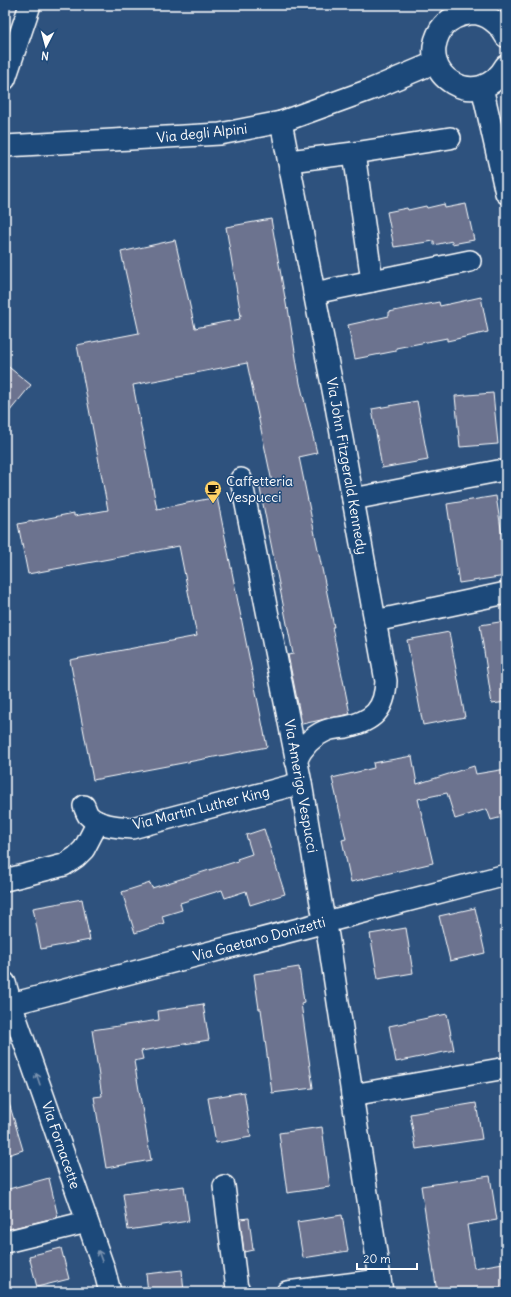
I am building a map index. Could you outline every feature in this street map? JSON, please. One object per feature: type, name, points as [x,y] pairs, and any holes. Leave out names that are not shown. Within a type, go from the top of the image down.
[{"type":"street","points":[[5,79],[30,5]]},
{"type":"street","points":[[506,36],[495,21],[485,16],[474,13],[463,14],[450,12],[436,37],[434,50],[436,62],[441,73],[449,81],[470,89],[482,87],[493,82],[502,74],[506,66]]},
{"type":"street","name":"Via degli Alpini","points":[[5,146],[220,134],[281,122],[372,89],[436,62]]},
{"type":"street","points":[[482,87],[506,193]]},
{"type":"street","name":"Via John Fitzgerald Kennedy","points":[[281,122],[353,499],[386,682],[386,694],[379,710],[365,722],[326,730],[310,740],[301,749],[296,761]]},
{"type":"street","points":[[289,162],[450,138]]},
{"type":"street","points":[[354,153],[372,281]]},
{"type":"street","points":[[314,293],[470,261]]},
{"type":"street","points":[[353,499],[498,471]]},
{"type":"street","name":"Via Amerigo Vespucci","points":[[241,479],[301,783],[328,936],[381,1286],[287,1292]]},
{"type":"street","points":[[375,621],[506,593]]},
{"type":"street","name":"Via Martin Luther King","points":[[98,822],[132,828],[301,783]]},
{"type":"street","points":[[5,880],[64,865],[76,857],[84,849],[98,822],[88,815],[84,806]]},
{"type":"street","name":"Via Gaetano Donizetti","points":[[8,1005],[506,875]]},
{"type":"street","name":"Via Fornacette","points":[[5,983],[8,1005],[88,1222],[110,1292]]},
{"type":"street","points":[[352,1095],[506,1068]]},
{"type":"street","points":[[224,1186],[237,1289],[240,1292]]},
{"type":"street","points":[[5,1242],[88,1222]]},
{"type":"building","points":[[444,204],[445,208],[466,204],[474,240],[452,244],[452,241],[434,245],[434,241],[394,247],[387,212],[407,208],[408,210],[426,206],[427,208]]},
{"type":"building","points":[[271,219],[287,309],[288,308],[300,383],[317,453],[299,457],[334,627],[332,627],[350,714],[302,724],[288,655],[293,654],[259,484],[272,482],[247,363],[133,385],[157,509],[217,497],[267,747],[93,780],[70,660],[197,636],[179,546],[28,574],[18,524],[74,513],[74,516],[108,510],[77,345],[139,333],[121,252],[175,240],[195,328],[240,319],[239,316],[241,316],[226,227]]},
{"type":"building","points":[[481,297],[488,332],[447,341],[447,338],[396,348],[396,351],[355,359],[348,325],[389,316],[389,312],[439,302],[440,306]]},
{"type":"building","points":[[5,364],[31,385],[5,417]]},
{"type":"building","points":[[493,393],[498,444],[460,447],[455,396]]},
{"type":"building","points":[[417,401],[428,460],[382,468],[372,409]]},
{"type":"building","points":[[496,496],[506,561],[506,576],[459,583],[447,504]]},
{"type":"building","points":[[506,621],[506,702],[492,704],[480,625]]},
{"type":"building","points":[[449,632],[465,717],[423,725],[407,640]]},
{"type":"building","points":[[412,756],[417,784],[474,766],[476,774],[506,769],[506,816],[491,820],[487,809],[455,819],[447,793],[418,799],[433,863],[351,882],[342,840],[346,839],[332,778],[374,768],[373,763]]},
{"type":"building","points":[[264,829],[285,894],[250,905],[246,891],[225,898],[222,890],[180,903],[182,910],[162,916],[164,923],[135,933],[122,892],[150,883],[152,888],[238,861],[237,859],[252,854],[246,835]]},
{"type":"building","points":[[82,899],[90,940],[41,949],[33,908]]},
{"type":"building","points":[[475,908],[485,953],[450,961],[439,916]]},
{"type":"building","points":[[406,928],[413,973],[378,979],[370,934]]},
{"type":"building","points":[[299,967],[304,1002],[301,1003],[313,1088],[272,1093],[261,1009],[259,1009],[254,974]]},
{"type":"building","points":[[203,1004],[209,1040],[141,1051],[143,1059],[134,1061],[151,1160],[106,1168],[94,1097],[102,1096],[92,1030],[159,1020],[158,1011]]},
{"type":"building","points":[[447,1014],[454,1050],[396,1062],[389,1026]]},
{"type":"building","points":[[244,1092],[251,1137],[216,1143],[208,1098]]},
{"type":"building","points":[[9,1103],[23,1150],[5,1156],[5,1104]]},
{"type":"building","points":[[476,1103],[482,1139],[416,1149],[410,1114]]},
{"type":"building","points":[[322,1127],[330,1187],[287,1193],[279,1133]]},
{"type":"building","points":[[490,1176],[497,1220],[467,1225],[474,1268],[503,1263],[506,1292],[437,1292],[421,1186]]},
{"type":"building","points":[[49,1178],[58,1217],[5,1230],[5,1190]]},
{"type":"building","points":[[184,1186],[189,1221],[128,1230],[123,1194]]},
{"type":"building","points":[[342,1215],[348,1251],[303,1258],[297,1222]]},
{"type":"building","points":[[249,1218],[253,1250],[244,1252],[240,1219]]},
{"type":"building","points":[[61,1248],[69,1279],[37,1287],[29,1256]]},
{"type":"building","points":[[182,1270],[184,1292],[148,1292],[146,1274]]},
{"type":"place","name":"Caffetteria Vespucci","points":[[213,504]]}]
